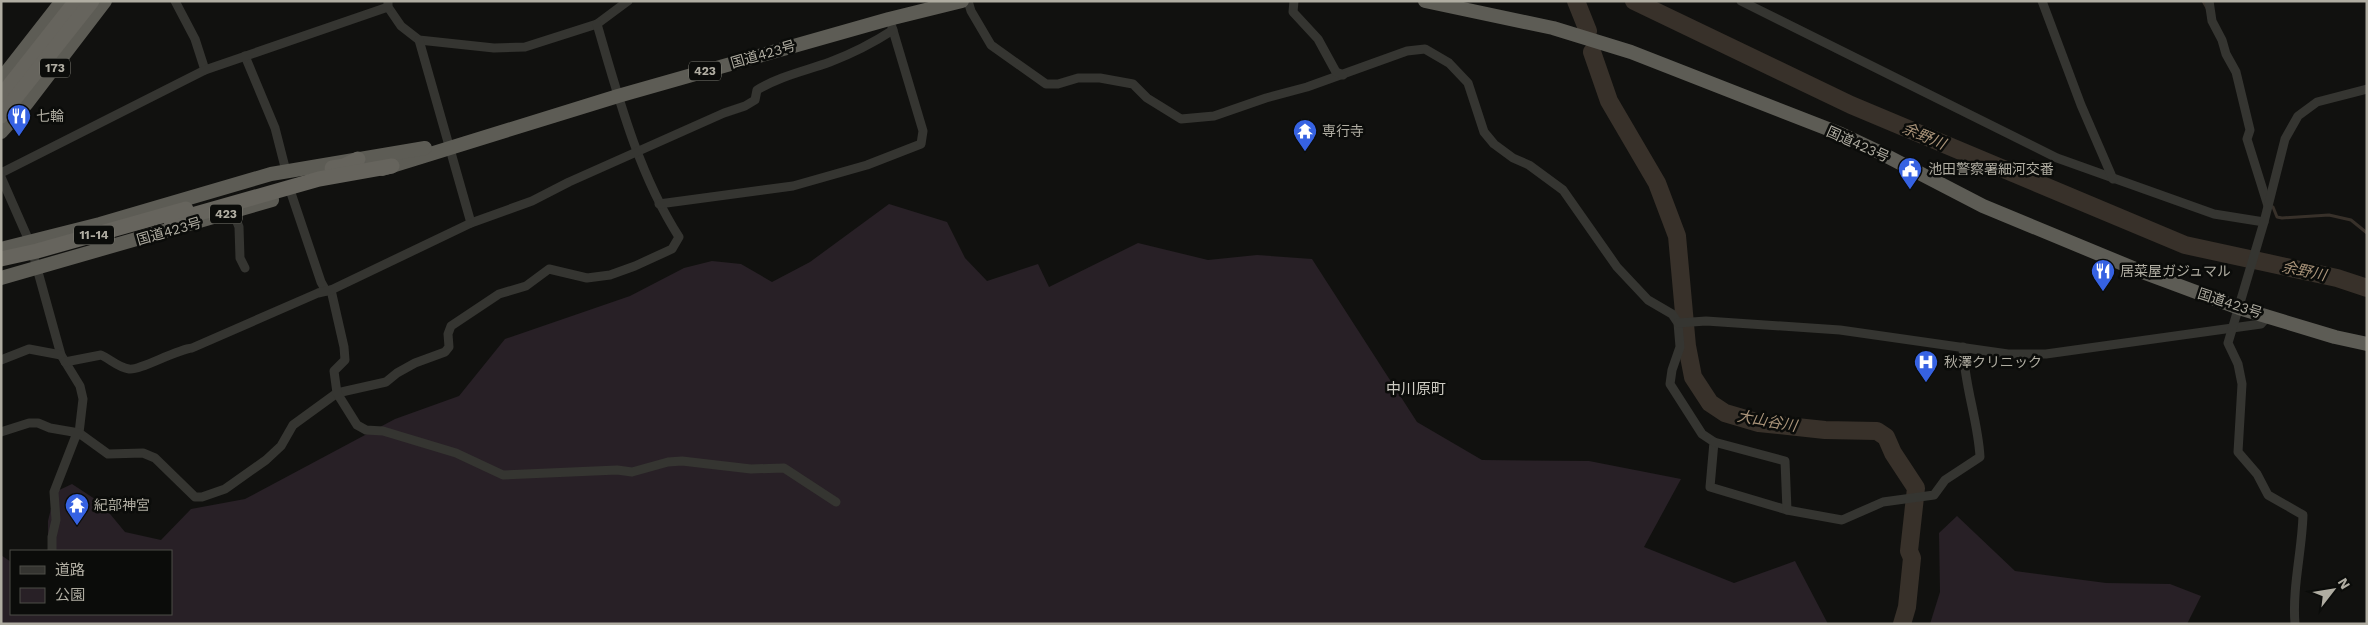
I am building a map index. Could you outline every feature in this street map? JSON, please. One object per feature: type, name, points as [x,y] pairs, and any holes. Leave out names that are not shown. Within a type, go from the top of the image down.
[{"type":"highway","name":"173","points":[[1,79],[62,1]]},
{"type":"highway","points":[[1,116],[49,46],[76,1]]},
{"type":"highway","points":[[1,96],[92,1]]},
{"type":"highway","name":"173","points":[[1,132],[27,103],[105,1]]},
{"type":"highway","name":"国道423号","points":[[1,278],[233,212],[292,193],[392,166],[618,96],[891,24],[962,1]]},
{"type":"highway","name":"国道423号","points":[[1425,1],[1553,28],[1631,52],[1841,134],[1983,206],[2145,273],[2239,308],[2335,337],[2367,344]]},
{"type":"highway","name":"国道423号","points":[[1,250],[286,171],[438,146],[451,147]]},
{"type":"highway","name":"11-14","points":[[1,259],[37,251],[274,183],[344,166],[358,159]]},
{"type":"highway","points":[[1,268],[40,260],[320,179],[392,166]]},
{"type":"street","points":[[175,1],[195,39],[205,70]]},
{"type":"street","points":[[1,173],[205,70],[388,4],[401,26],[419,40],[494,48],[525,47],[597,24],[628,1]]},
{"type":"street","points":[[968,1],[971,11],[991,45],[1046,84],[1058,84],[1078,78],[1100,78],[1133,84],[1147,98],[1181,119],[1214,116],[1343,75],[1407,51],[1425,49],[1449,63],[1468,82],[1484,132],[1513,158],[1529,165],[1563,190],[1617,267],[1648,300],[1672,314],[1678,323],[1680,347],[1672,370],[1670,384],[1702,434],[1714,442],[1785,461],[1787,510]]},
{"type":"street","points":[[1294,1],[1293,12],[1302,25],[1318,39],[1336,72],[1343,75]]},
{"type":"street","points":[[1741,1],[2057,158],[2214,214],[2264,225]]},
{"type":"street","points":[[2042,1],[2113,179]]},
{"type":"street","points":[[2209,1],[2212,22],[2236,72],[2250,130],[2246,139],[2268,206]]},
{"type":"street","points":[[1,432],[28,423],[38,423],[50,428],[79,433],[108,454],[143,452],[155,458],[189,492],[202,498],[225,490],[266,460],[281,446],[292,425],[337,393],[368,388],[386,382],[415,363],[444,352],[450,347],[448,334],[451,326],[500,294],[526,286],[549,269],[587,278],[610,275],[672,249],[679,237],[659,204],[638,152],[618,96],[597,24]]},
{"type":"street","points":[[1,360],[29,349],[63,358],[101,354],[122,368],[131,370],[179,350],[192,348],[329,290],[472,223],[532,201],[724,112],[745,106],[755,100],[757,90],[770,82],[832,61],[878,40],[891,24]]},
{"type":"street","points":[[659,204],[793,186],[867,166],[921,144],[923,130],[891,24]]},
{"type":"street","points":[[419,40],[472,223]]},
{"type":"street","points":[[245,56],[274,128],[286,171]]},
{"type":"street","points":[[2294,624],[2293,607],[2302,546],[2303,515],[2268,495],[2257,474],[2238,452],[2242,384],[2238,364],[2228,343],[2264,225],[2285,139],[2298,116],[2316,102],[2367,88]]},
{"type":"street","points":[[1,177],[30,243],[63,358],[80,386],[83,399],[79,433],[75,438],[54,492],[56,520],[52,537],[52,550]]},
{"type":"street","points":[[292,193],[321,282],[329,290],[344,347],[345,360],[334,371],[337,393],[357,425],[366,430],[383,431],[456,453],[503,475],[616,470],[632,472],[668,462],[682,461],[751,469],[784,468],[836,502]]},
{"type":"street","points":[[233,212],[239,227],[240,258],[245,268]]},
{"type":"street","points":[[1678,323],[1706,321],[1840,330],[2008,354],[2046,354],[2233,329],[2261,324],[2268,316]]},
{"type":"street","points":[[1714,442],[1710,487],[1787,510],[1842,520],[1884,502],[1934,495],[1945,480],[1980,457],[1979,433],[1971,406],[1962,347]]},
{"type":"green space","points":[[889,204],[947,222],[965,258],[987,281],[1038,264],[1049,287],[1138,243],[1208,260],[1257,255],[1312,259],[1417,422],[1482,460],[1589,461],[1681,479],[1644,547],[1734,583],[1795,561],[1828,624],[1,624],[1,555],[10,561],[10,615],[172,615],[172,550],[48,550],[48,521],[55,492],[72,484],[101,503],[125,532],[161,540],[191,509],[245,499],[395,419],[459,396],[505,339],[630,296],[684,268],[712,261],[741,264],[772,282],[810,262]]},
{"type":"green space","points":[[1957,516],[2015,571],[2106,583],[2170,584],[2201,596],[2187,624],[1930,624],[1940,592],[1939,533]]},
{"type":"waterway","name":"大山谷川","points":[[1576,1],[1588,31]]},
{"type":"waterway","name":"余野川","points":[[1634,1],[1851,105],[2185,245],[2337,278],[2367,288]]},
{"type":"waterway","points":[[2203,1],[2207,8]]},
{"type":"waterway","name":"大山谷川","points":[[1592,52],[1609,101],[1657,183],[1677,236],[1687,346],[1693,377],[1710,403],[1725,413],[1759,423],[1825,430],[1877,431],[1886,437],[1893,453],[1916,488],[1909,551],[1912,558],[1907,607],[1902,624]]},
{"type":"waterway","points":[[2273,207],[2277,217],[2329,215],[2351,220],[2367,233]]},
{"type":"place","name":"七輪","points":[[19,137]]},
{"type":"place","name":"専行寺","points":[[1305,152]]},
{"type":"place","name":"池田警察署細河交番","points":[[1910,190]]},
{"type":"place","name":"居菜屋ガジュマル","points":[[2103,292]]},
{"type":"place","name":"秋澤クリニック","points":[[1926,383]]},
{"type":"place","name":"紀部神宮","points":[[77,526]]},
{"type":"district","name":"中川原町","points":[[1416,389]]}]
